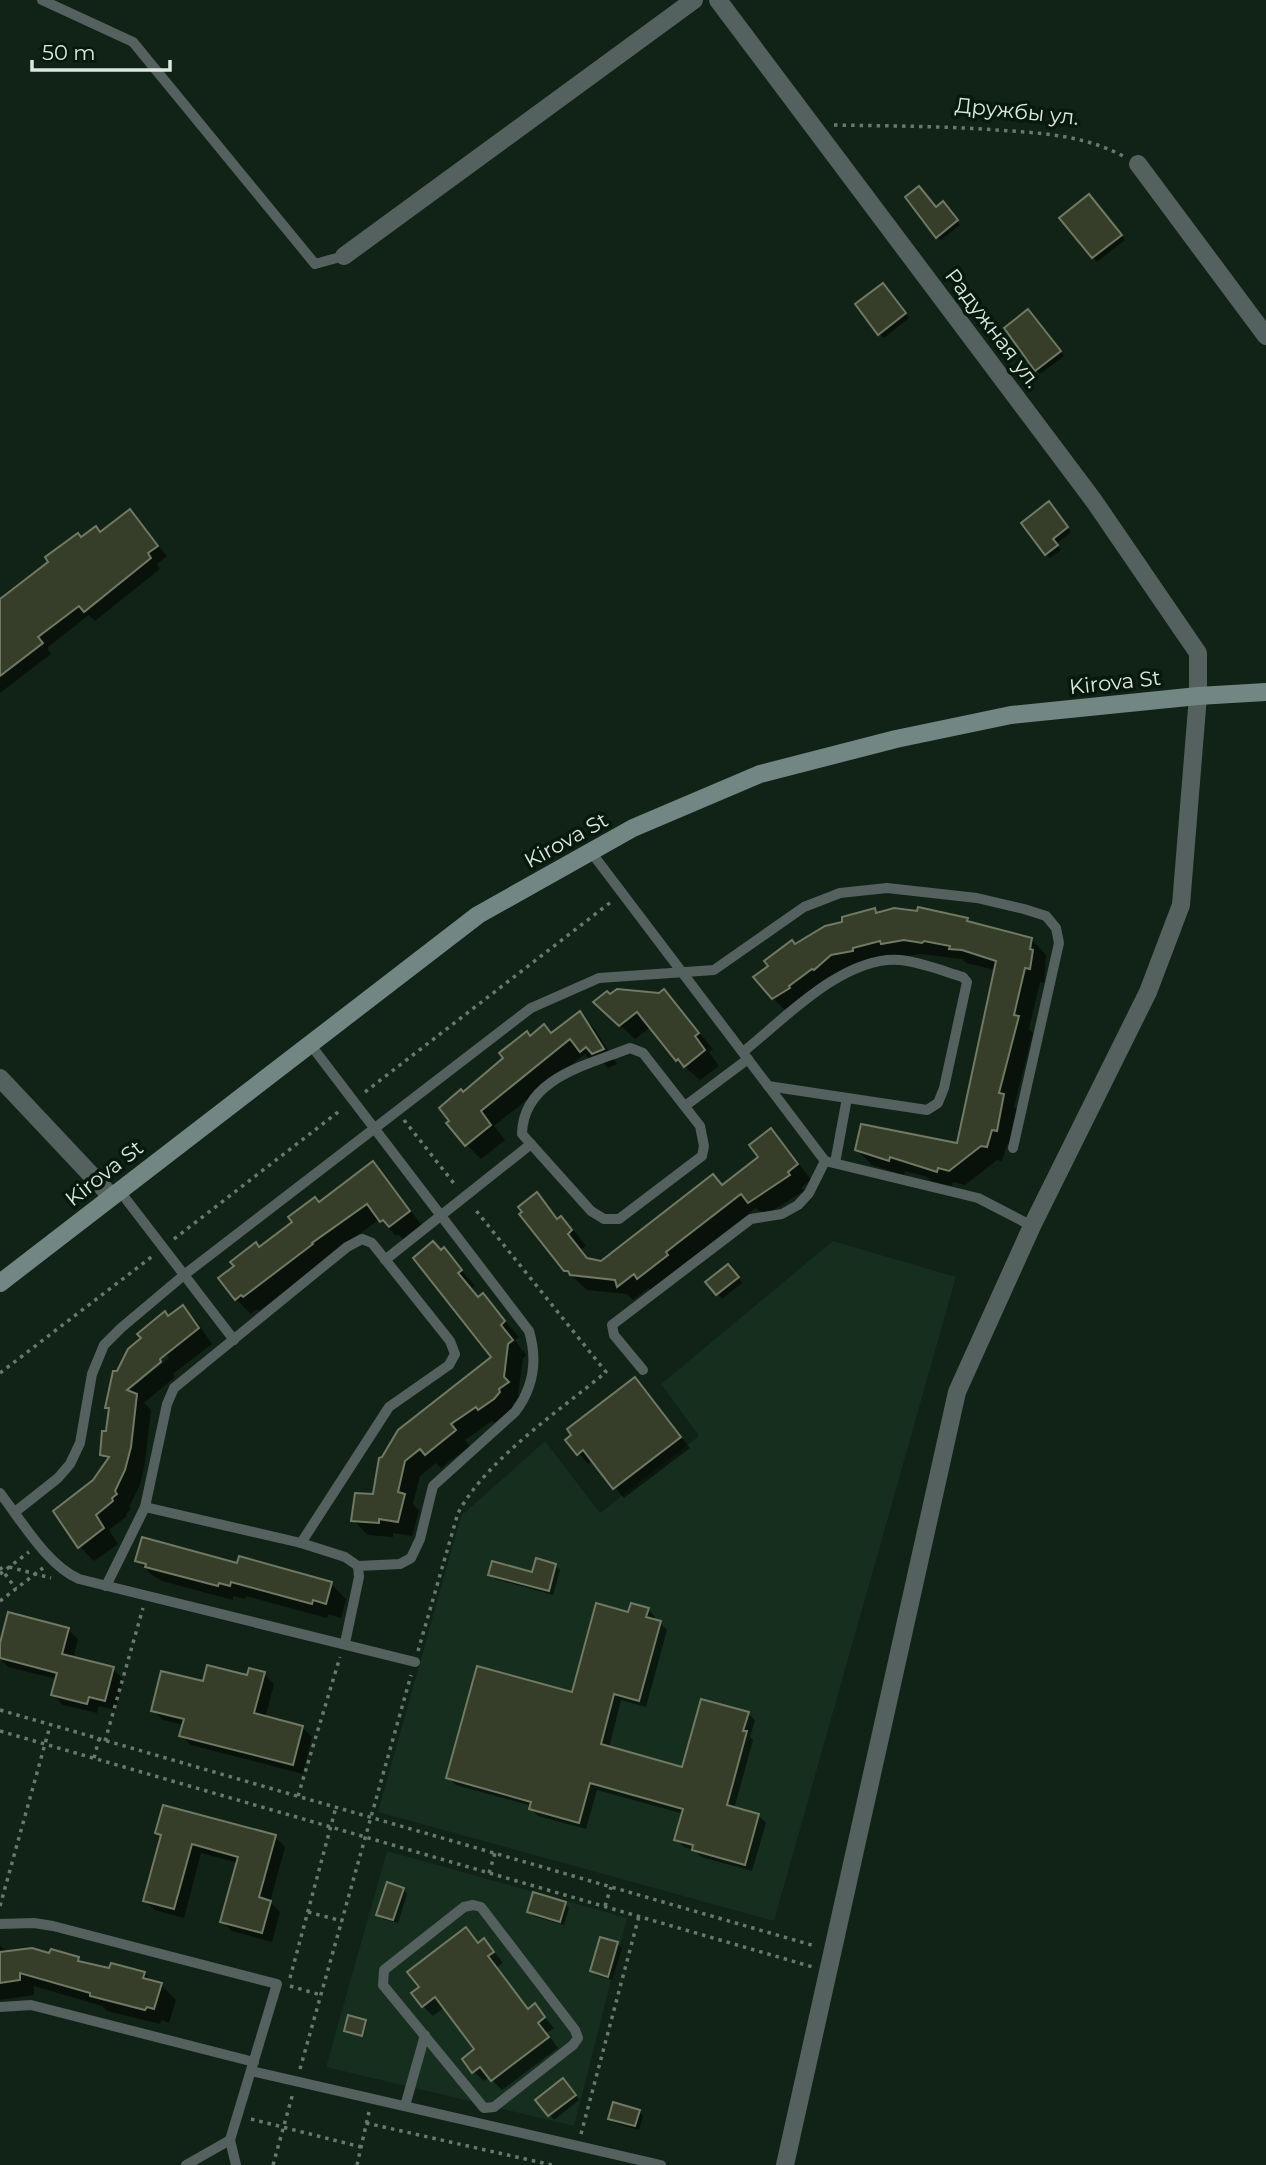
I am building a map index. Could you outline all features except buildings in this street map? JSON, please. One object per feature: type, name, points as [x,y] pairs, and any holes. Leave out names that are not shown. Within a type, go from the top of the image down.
[{"type":"main road","name":"Kirova St","points":[[2,1280],[478,915],[633,828],[760,774],[895,739],[1011,715],[1198,696],[1266,692]]},
{"type":"street","points":[[344,256],[694,0]]},
{"type":"street","name":"Радужная ул.","points":[[718,0],[1094,501],[1198,653],[1198,696],[1181,905],[1148,992],[1032,1226],[957,1392],[785,2165]]},
{"type":"street","points":[[1138,164],[1266,336]]},
{"type":"street","points":[[0,1078],[115,1193]]},
{"type":"lane","points":[[42,0],[133,42],[315,264],[344,256]]},
{"type":"lane","points":[[591,852],[768,1086],[830,1162],[978,1198],[1032,1226]]},
{"type":"lane","points":[[15,1512],[58,1478],[70,1464],[80,1443],[92,1374],[104,1345],[121,1328],[184,1275],[531,1008],[599,978],[714,970],[804,908],[840,893],[887,888],[977,898],[1046,916],[1056,928],[1059,943],[1013,1148]]},
{"type":"lane","points":[[685,1106],[832,982],[871,962],[900,960],[963,977],[967,982],[944,1088],[938,1103],[927,1110],[768,1086]]},
{"type":"lane","points":[[145,1507],[301,1544],[345,1557],[358,1566],[400,1564],[411,1558],[421,1539],[433,1486],[515,1412],[525,1399],[535,1365],[529,1331],[310,1044]]},
{"type":"lane","points":[[630,1048],[643,1053],[685,1106],[700,1126],[704,1146],[702,1156],[618,1219],[604,1219],[591,1212],[522,1134],[522,1123],[533,1096],[552,1080],[630,1048]]},
{"type":"lane","points":[[643,1370],[614,1335],[612,1325],[751,1219],[782,1214],[798,1205],[830,1162],[847,1098]]},
{"type":"lane","points":[[385,1260],[531,1144]]},
{"type":"lane","points":[[115,1193],[163,1247],[234,1340]]},
{"type":"lane","points":[[106,1586],[145,1507],[167,1404],[174,1388],[347,1247],[362,1239],[372,1243],[450,1341],[455,1354],[449,1365],[389,1407],[301,1544]]},
{"type":"lane","points":[[0,1493],[52,1561],[66,1573],[343,1648],[415,1662]]},
{"type":"lane","points":[[343,1648],[359,1577],[358,1566]]},
{"type":"lane","points":[[481,2124],[484,2108],[383,1985],[384,1970],[464,1907],[473,1905],[481,1908],[575,2030],[578,2038],[573,2045],[494,2107],[484,2108]]},
{"type":"lane","points":[[0,1924],[34,1923],[53,1926],[277,1984],[230,2140],[236,2165]]},
{"type":"lane","points":[[0,2007],[31,2006],[252,2066],[297,2081],[661,2165]]},
{"type":"lane","points":[[404,2106],[425,2035]]},
{"type":"lane","points":[[186,2165],[230,2140]]},
{"type":"path","name":"Дружбы ул.","points":[[829,125],[940,126],[1052,134],[1103,145],[1138,164]]},
{"type":"path","points":[[0,1373],[623,894]]},
{"type":"path","points":[[292,2069],[300,2071],[458,1513],[466,1498],[500,1460],[606,1372],[397,1110]]},
{"type":"path","points":[[2,1573],[40,1544]]},
{"type":"path","points":[[0,1601],[52,1561]]},
{"type":"path","points":[[0,1567],[16,1589]]},
{"type":"path","points":[[105,1741],[145,1602]]},
{"type":"path","points":[[298,1796],[343,1648]]},
{"type":"path","points":[[0,1710],[832,1951]]},
{"type":"path","points":[[0,1906],[50,1725]]},
{"type":"path","points":[[0,1731],[828,1971]]},
{"type":"path","points":[[94,1758],[99,1739]]},
{"type":"path","points":[[321,1995],[288,1986],[336,1807]]},
{"type":"path","points":[[489,1873],[495,1853]]},
{"type":"path","points":[[605,1906],[611,1886]]},
{"type":"path","points":[[308,1912],[342,1921]]},
{"type":"path","points":[[578,2146],[639,1916]]},
{"type":"path","points":[[273,2165],[297,2081]]},
{"type":"path","points":[[357,2165],[372,2098]]},
{"type":"path","points":[[238,2116],[361,2147]]},
{"type":"path","points":[[366,2123],[552,2165]]},
{"type":"shaded area","points":[[833,1241],[956,1277],[774,1921],[378,1812],[461,1516],[545,1441],[600,1513],[699,1436],[661,1384]]},
{"type":"shaded area","points":[[387,1851],[627,1918],[574,2126],[326,2067]]}]
